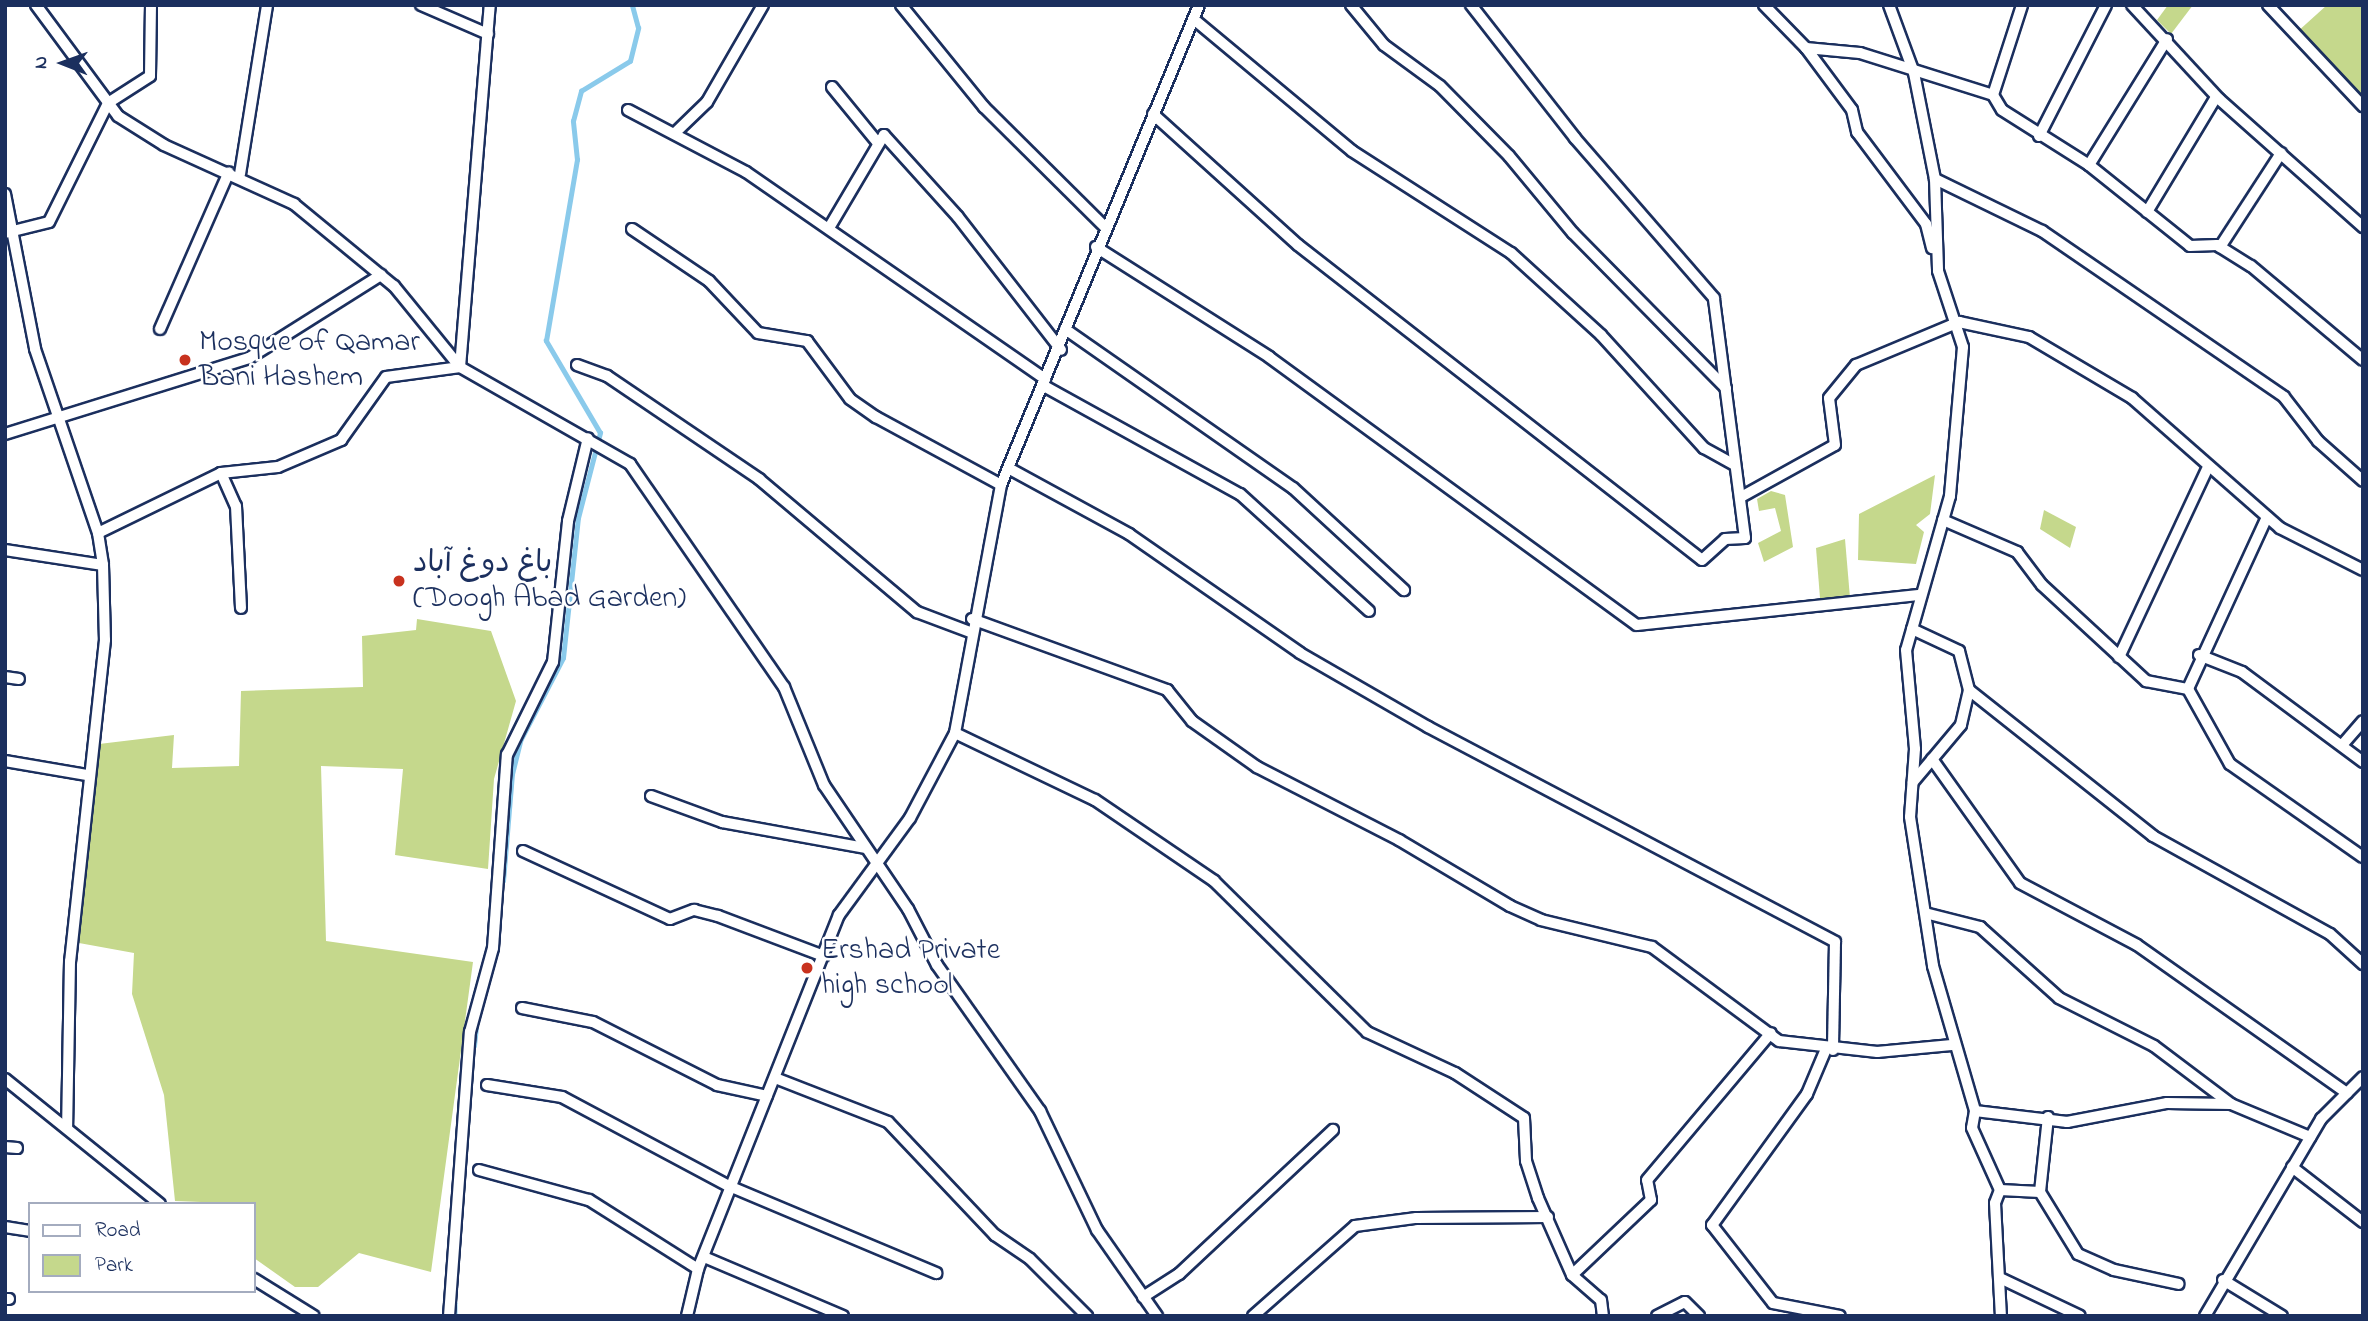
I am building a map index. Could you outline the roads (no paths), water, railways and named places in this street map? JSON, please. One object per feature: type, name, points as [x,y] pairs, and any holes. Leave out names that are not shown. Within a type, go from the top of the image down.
[{"type":"street","points":[[36,5],[108,103],[164,145],[234,173],[294,204],[381,275],[460,366],[605,445],[650,490],[785,687],[824,785],[874,860],[937,965],[1040,1111],[1097,1230],[1157,1316]]},
{"type":"street","points":[[7,232],[49,222],[108,103],[150,76],[151,5]]},
{"type":"street","points":[[160,329],[234,173],[267,5]]},
{"type":"street","points":[[421,5],[488,34]]},
{"type":"street","points":[[460,366],[490,5]]},
{"type":"street","points":[[676,132],[707,102],[763,5]]},
{"type":"street","points":[[901,5],[984,107],[1105,227]]},
{"type":"street","points":[[687,1316],[698,1269],[729,1186],[775,1079],[839,915],[874,860],[910,818],[955,733],[972,619],[1001,485],[1044,383],[1061,350],[1065,329],[1096,247],[1196,21],[1199,5]]},
{"type":"street","points":[[1351,5],[1384,45],[1440,86],[1509,156],[1573,233],[1726,388]]},
{"type":"street","points":[[1153,114],[1298,245],[1635,504],[1702,561],[1725,539],[1745,538],[1714,298],[1702,278],[1575,138],[1471,5]]},
{"type":"street","points":[[1764,5],[1806,48],[1852,110],[1857,132],[1926,224],[1938,271],[1959,321],[1960,410],[1943,520],[1906,650],[1913,782],[1910,817],[1929,914],[1933,966],[1952,1045],[1975,1111],[1972,1128],[2000,1191],[1995,1203],[2002,1279],[2001,1316]]},
{"type":"street","points":[[1889,5],[1914,73],[1935,179],[1938,271]]},
{"type":"street","points":[[1993,95],[2022,5]]},
{"type":"street","points":[[2039,135],[2106,5]]},
{"type":"street","points":[[2132,5],[2167,39],[2216,97],[2363,227]]},
{"type":"street","points":[[2268,5],[2363,106]]},
{"type":"street","points":[[1196,21],[1352,151],[1511,253],[1601,335],[1704,448],[1735,465]]},
{"type":"street","points":[[2089,165],[2167,39]]},
{"type":"street","points":[[1806,48],[1860,53],[1914,73],[1993,95],[2002,110],[2089,165],[2190,246],[2220,247],[2296,301],[2363,360]]},
{"type":"street","points":[[832,87],[877,142]]},
{"type":"street","points":[[2147,212],[2216,97]]},
{"type":"street","points":[[628,110],[676,132],[829,228],[1044,383],[1240,494],[1369,611]]},
{"type":"street","points":[[829,228],[877,142],[884,135],[917,167],[1061,350]]},
{"type":"street","points":[[2220,247],[2281,153]]},
{"type":"street","points":[[1935,179],[2042,231],[2284,397],[2318,441],[2363,481]]},
{"type":"street","points":[[5,194],[7,232],[59,422],[98,533],[103,565],[105,640],[87,775],[70,961],[67,1127]]},
{"type":"street","points":[[632,229],[709,281],[758,333],[807,341],[850,399],[876,417],[1001,485]]},
{"type":"street","points":[[1096,247],[1269,358],[1637,625],[1920,594]]},
{"type":"street","points":[[5,434],[59,422],[249,358],[381,275]]},
{"type":"street","points":[[1741,497],[1835,445],[1829,398],[1856,365],[1959,321],[2029,337],[2132,398],[2267,517],[2363,570]]},
{"type":"street","points":[[1065,329],[1293,488],[1404,590]]},
{"type":"street","points":[[577,365],[607,376],[759,479],[917,612],[970,632]]},
{"type":"street","points":[[98,533],[221,473],[278,467],[341,440],[386,377],[460,366]]},
{"type":"street","points":[[449,1316],[470,1032],[493,948],[506,755],[553,662],[568,521],[590,439]]},
{"type":"street","points":[[2119,657],[2208,467]]},
{"type":"street","points":[[1010,469],[1129,534],[1300,653],[1835,942],[1830,1050],[1807,1094],[1712,1225],[1773,1303],[1840,1316]]},
{"type":"street","points":[[221,473],[236,506],[241,608]]},
{"type":"street","points":[[2267,517],[2199,655],[2188,690],[2230,764],[2363,857]]},
{"type":"street","points":[[1943,520],[2017,552],[2042,585],[2119,657],[2162,689],[2188,690]]},
{"type":"street","points":[[5,550],[103,565]]},
{"type":"street","points":[[972,619],[1167,690],[1192,721],[1257,767],[1399,840],[1510,906],[1541,920],[1652,947],[1787,1044],[1830,1050],[1952,1045]]},
{"type":"street","points":[[1912,629],[1959,651],[1969,690],[1961,725],[1913,782]]},
{"type":"street","points":[[2199,655],[2236,667],[2343,744],[2363,762]]},
{"type":"street","points":[[5,677],[19,679]]},
{"type":"street","points":[[1969,690],[2153,836],[2330,934],[2363,964]]},
{"type":"street","points":[[2343,744],[2363,721]]},
{"type":"street","points":[[955,733],[1095,800],[1204,874],[1367,1032],[1455,1073],[1524,1118],[1526,1160],[1548,1217],[1572,1275],[1601,1300],[1603,1316]]},
{"type":"street","points":[[1932,759],[2020,883],[2137,945],[2347,1093]]},
{"type":"street","points":[[5,761],[87,775]]},
{"type":"street","points":[[651,796],[722,822],[865,848]]},
{"type":"street","points":[[523,850],[670,919],[694,910],[718,916],[824,956]]},
{"type":"street","points":[[1929,914],[1980,926],[2059,998],[2154,1046],[2231,1104],[2310,1137]]},
{"type":"street","points":[[522,1008],[593,1023],[717,1085],[767,1096]]},
{"type":"street","points":[[1572,1275],[1651,1200],[1647,1180],[1771,1033]]},
{"type":"street","points":[[2205,1316],[2223,1280],[2310,1137],[2363,1077]]},
{"type":"street","points":[[5,1079],[158,1202]]},
{"type":"street","points":[[775,1079],[888,1122],[995,1235],[1087,1316]]},
{"type":"street","points":[[487,1085],[562,1097],[729,1186],[936,1273]]},
{"type":"street","points":[[1975,1111],[2020,1120],[2048,1118],[2067,1122],[2167,1103],[2231,1104]]},
{"type":"street","points":[[2048,1118],[2040,1192],[2078,1254],[2114,1270],[2179,1284]]},
{"type":"street","points":[[1143,1297],[1198,1257],[1332,1130]]},
{"type":"street","points":[[2292,1167],[2363,1222]]},
{"type":"street","points":[[480,1170],[589,1200],[698,1269]]},
{"type":"street","points":[[2000,1191],[2040,1192]]},
{"type":"street","points":[[1252,1316],[1355,1226],[1416,1218],[1548,1217]]},
{"type":"street","points":[[5,1227],[28,1231]]},
{"type":"street","points":[[704,1257],[843,1316]]},
{"type":"street","points":[[2002,1279],[2080,1316]]},
{"type":"street","points":[[256,1280],[314,1316]]},
{"type":"street","points":[[2223,1280],[2282,1316]]},
{"type":"street","points":[[1657,1316],[1685,1302],[1699,1316]]},
{"type":"waterway","points":[[503,881],[512,774],[521,739],[563,658],[578,518],[600,433],[546,341],[577,160],[573,121],[581,91],[630,61],[638,28],[632,5]]},
{"type":"waterway","points":[[474,1046],[476,1027]]},
{"type":"waterway","points":[[455,1303],[455,1316]]},
{"type":"place","name":"Mosque of Qamar Bani Hashem","points":[[185,360]]},
{"type":"place","name":"باغ دوغ آباد (Doogh Abad Garden)","points":[[399,581]]},
{"type":"place","name":"Ershad Private high school","points":[[807,968]]}]
